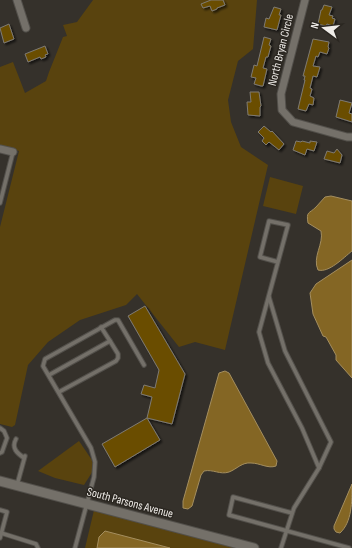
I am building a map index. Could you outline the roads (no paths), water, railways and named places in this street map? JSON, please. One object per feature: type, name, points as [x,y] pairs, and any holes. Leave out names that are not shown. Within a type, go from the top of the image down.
[{"type":"street","points":[[17,0],[26,28]]},
{"type":"street","name":"North Bryan Circle","points":[[305,0],[281,94],[282,110],[293,122],[347,137],[352,137]]},
{"type":"street","points":[[0,149],[13,152]]},
{"type":"street","name":"South Parsons Avenue","points":[[0,481],[254,548]]},
{"type":"lane","points":[[0,203],[13,152]]},
{"type":"lane","points":[[278,262],[260,257],[269,220],[288,225],[269,296],[259,332],[268,363],[302,428],[319,468]]},
{"type":"lane","points":[[269,296],[285,351],[331,442],[319,468],[292,513],[281,548]]},
{"type":"lane","points":[[75,548],[95,469],[93,455],[87,441],[43,366],[45,359],[111,321],[118,320],[144,365]]},
{"type":"lane","points":[[59,392],[116,361],[118,358],[118,354],[101,327]]},
{"type":"lane","points":[[49,375],[110,341]]},
{"type":"lane","points":[[0,428],[4,431],[7,438],[2,452],[0,453]]},
{"type":"lane","points":[[16,439],[14,448],[24,457],[17,486]]},
{"type":"lane","points":[[292,513],[233,497],[229,515],[349,548]]},
{"type":"lane","points":[[0,510],[7,512],[0,538]]},
{"type":"lane","points":[[1,533],[36,544],[38,548]]}]
